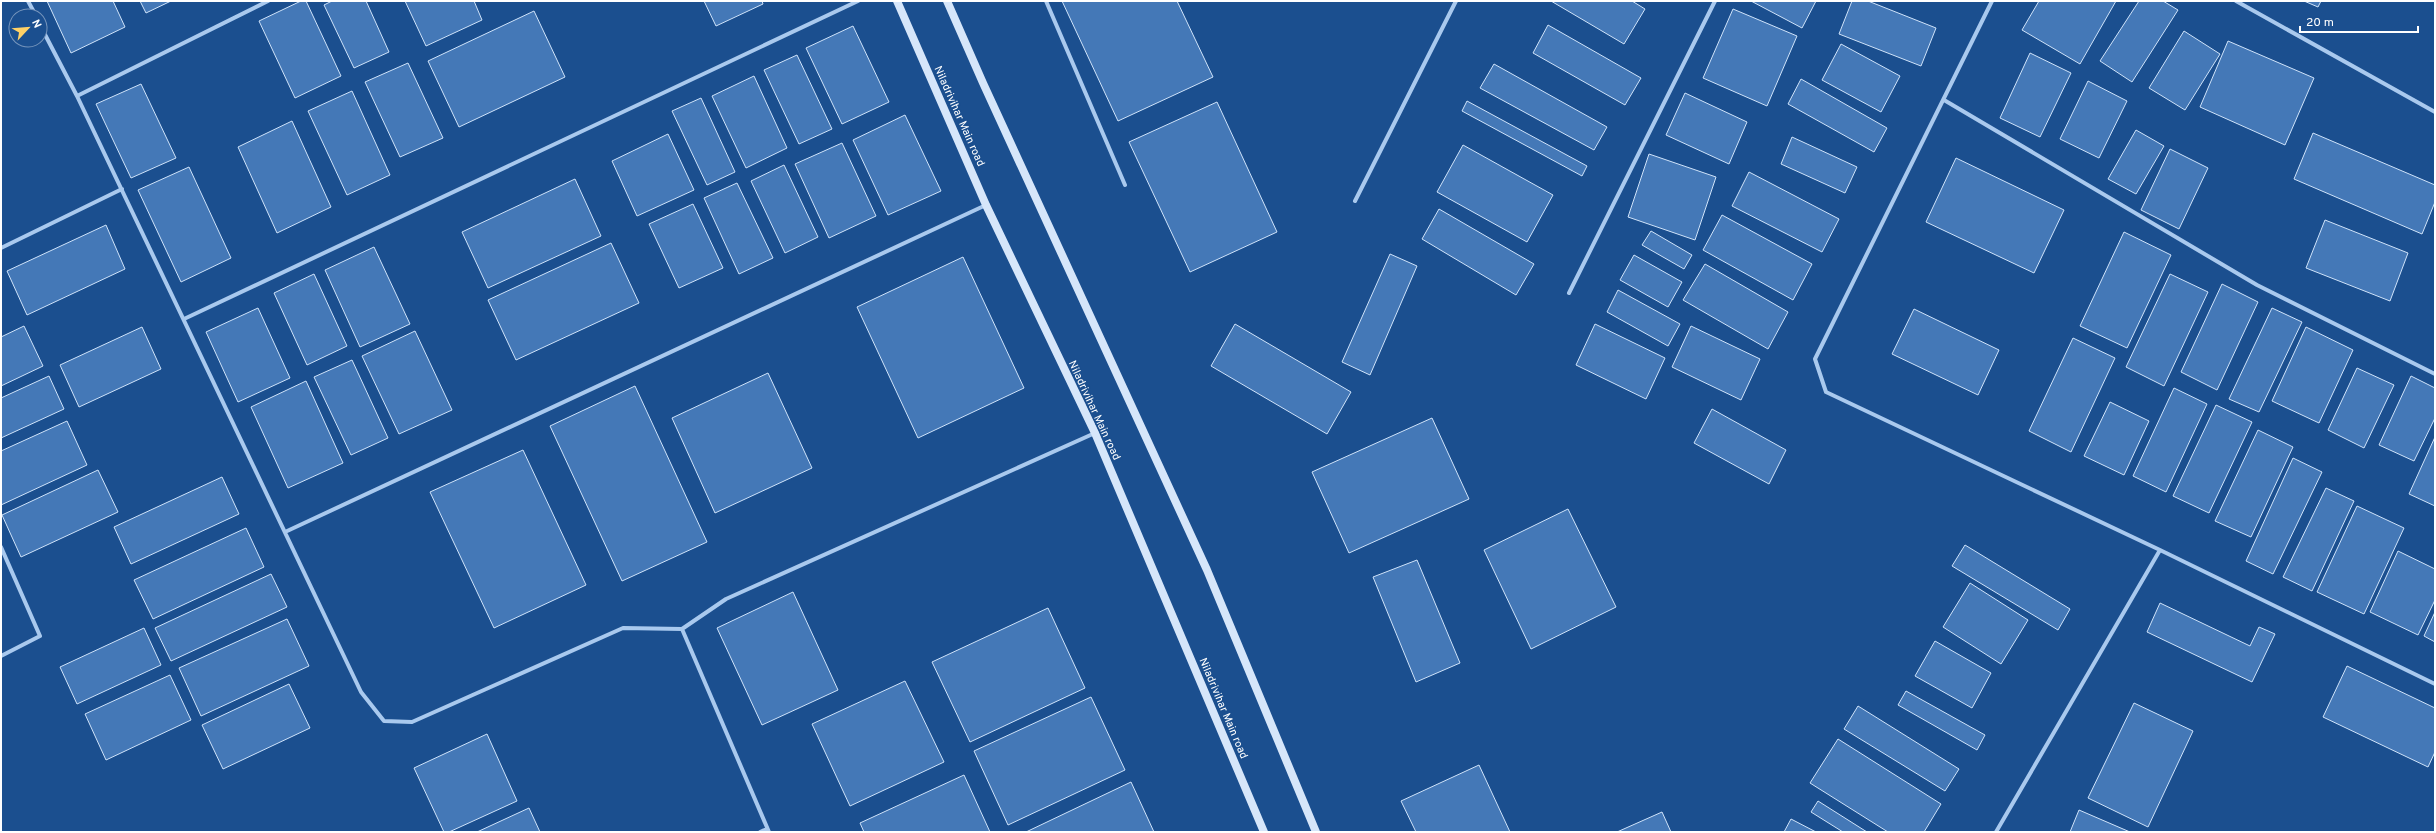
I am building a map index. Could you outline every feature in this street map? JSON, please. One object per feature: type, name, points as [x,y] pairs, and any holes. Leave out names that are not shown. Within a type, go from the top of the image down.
[{"type":"street","points":[[77,96],[268,1]]},
{"type":"street","points":[[184,319],[858,1]]},
{"type":"street","name":"Niladrivihar Main road","points":[[897,1],[986,205],[1095,433],[1264,832]]},
{"type":"street","points":[[947,1],[986,90],[1207,570],[1316,832]]},
{"type":"street","points":[[1046,1],[1125,185]]},
{"type":"street","points":[[1355,201],[1456,1]]},
{"type":"street","points":[[1569,293],[1715,1]]},
{"type":"street","points":[[1992,1],[1815,359],[1826,392],[2160,550],[2435,684]]},
{"type":"street","points":[[2236,1],[2435,112]]},
{"type":"street","points":[[48,40],[122,189],[361,692],[384,721],[412,722],[623,628],[682,629],[726,599],[1095,433]]},
{"type":"street","points":[[1944,100],[2257,285],[2435,374]]},
{"type":"street","points":[[1,248],[122,189]]},
{"type":"street","points":[[285,532],[986,205]]},
{"type":"street","points":[[1,547],[40,636],[1,656]]},
{"type":"street","points":[[1996,832],[2160,550]]},
{"type":"street","points":[[682,629],[768,830],[760,832]]},
{"type":"building","points":[[47,1],[113,1],[125,27],[71,53]]},
{"type":"building","points":[[140,1],[171,1],[146,13]]},
{"type":"building","points":[[301,1],[306,1],[341,76],[295,98],[259,21]]},
{"type":"building","points":[[332,1],[366,1],[389,52],[354,68],[324,5]]},
{"type":"building","points":[[405,1],[474,1],[482,20],[426,46]]},
{"type":"building","points":[[704,1],[762,1],[763,4],[716,26]]},
{"type":"building","points":[[1062,1],[1177,1],[1213,77],[1118,121]]},
{"type":"building","points":[[1551,1],[1632,1],[1645,9],[1624,44]]},
{"type":"building","points":[[1751,1],[1816,1],[1802,28]]},
{"type":"building","points":[[1852,1],[1868,1],[1936,28],[1921,66],[1839,34]]},
{"type":"building","points":[[2039,1],[2116,1],[2080,64],[2022,30]]},
{"type":"building","points":[[2139,1],[2163,1],[2178,10],[2132,82],[2100,61]]},
{"type":"building","points":[[2304,1],[2321,1],[2318,7]]},
{"type":"building","points":[[1733,9],[1797,36],[1767,106],[1703,78]]},
{"type":"building","points":[[534,11],[565,77],[459,127],[428,61]]},
{"type":"building","points":[[1548,25],[1641,78],[1625,105],[1533,53]]},
{"type":"building","points":[[853,26],[889,102],[842,124],[806,48]]},
{"type":"building","points":[[2184,31],[2220,54],[2185,110],[2149,88]]},
{"type":"building","points":[[2228,41],[2314,78],[2285,145],[2200,107]]},
{"type":"building","points":[[1841,44],[1900,76],[1881,112],[1822,80]]},
{"type":"building","points":[[2030,53],[2071,73],[2040,137],[2000,118]]},
{"type":"building","points":[[797,55],[832,129],[799,144],[764,70]]},
{"type":"building","points":[[408,63],[443,138],[400,157],[365,82]]},
{"type":"building","points":[[1494,64],[1607,127],[1594,150],[1480,88]]},
{"type":"building","points":[[754,76],[787,148],[746,168],[712,96]]},
{"type":"building","points":[[1801,79],[1887,128],[1874,152],[1788,104]]},
{"type":"building","points":[[2088,81],[2127,101],[2099,158],[2060,139]]},
{"type":"building","points":[[141,84],[176,158],[131,178],[96,104]]},
{"type":"building","points":[[352,91],[390,175],[347,195],[308,111]]},
{"type":"building","points":[[1685,93],[1747,122],[1729,164],[1666,135]]},
{"type":"building","points":[[701,98],[735,172],[707,185],[672,111]]},
{"type":"building","points":[[1467,101],[1587,166],[1582,176],[1462,111]]},
{"type":"building","points":[[1217,102],[1277,232],[1190,272],[1129,142]]},
{"type":"building","points":[[905,115],[941,191],[888,215],[853,140]]},
{"type":"building","points":[[292,121],[331,207],[277,233],[238,147]]},
{"type":"building","points":[[2136,130],[2164,146],[2136,194],[2108,179]]},
{"type":"building","points":[[2313,133],[2435,185],[2435,202],[2422,234],[2294,179]]},
{"type":"building","points":[[668,134],[694,190],[637,216],[612,161]]},
{"type":"building","points":[[1792,137],[1857,167],[1845,193],[1781,164]]},
{"type":"building","points":[[842,143],[876,216],[829,238],[795,164]]},
{"type":"building","points":[[1463,145],[1553,195],[1527,242],[1437,192]]},
{"type":"building","points":[[2170,149],[2208,168],[2179,229],[2141,210]]},
{"type":"building","points":[[1649,154],[1716,177],[1695,240],[1628,217]]},
{"type":"building","points":[[1956,158],[2064,210],[2034,273],[1926,222]]},
{"type":"building","points":[[784,165],[818,237],[785,253],[751,181]]},
{"type":"building","points":[[189,167],[231,258],[181,282],[138,190]]},
{"type":"building","points":[[1749,172],[1839,219],[1822,252],[1732,206]]},
{"type":"building","points":[[575,179],[601,236],[488,288],[462,232]]},
{"type":"building","points":[[737,183],[773,258],[739,274],[704,198]]},
{"type":"building","points":[[693,204],[723,268],[679,288],[649,224]]},
{"type":"building","points":[[1439,209],[1534,264],[1516,295],[1422,239]]},
{"type":"building","points":[[1722,215],[1812,264],[1793,300],[1703,250]]},
{"type":"building","points":[[2325,220],[2408,253],[2390,301],[2306,268]]},
{"type":"building","points":[[106,225],[125,269],[27,315],[7,271]]},
{"type":"building","points":[[1651,231],[1692,255],[1684,269],[1642,245]]},
{"type":"building","points":[[2124,232],[2171,255],[2127,348],[2080,326]]},
{"type":"building","points":[[611,243],[639,303],[516,360],[488,300]]},
{"type":"building","points":[[374,247],[410,324],[360,347],[325,270]]},
{"type":"building","points":[[1390,254],[1417,266],[1370,375],[1342,362]]},
{"type":"building","points":[[1634,255],[1682,282],[1668,307],[1620,280]]},
{"type":"building","points":[[963,257],[1024,388],[918,438],[857,307]]},
{"type":"building","points":[[1705,264],[1788,312],[1768,349],[1683,300]]},
{"type":"building","points":[[314,274],[347,346],[307,365],[274,293]]},
{"type":"building","points":[[2170,274],[2208,292],[2164,386],[2126,367]]},
{"type":"building","points":[[2222,284],[2258,302],[2217,390],[2181,372]]},
{"type":"building","points":[[1618,290],[1680,324],[1668,346],[1607,312]]},
{"type":"building","points":[[258,308],[290,378],[238,402],[206,332]]},
{"type":"building","points":[[2272,308],[2302,322],[2259,412],[2229,399]]},
{"type":"building","points":[[1914,309],[1999,350],[1978,395],[1892,354]]},
{"type":"building","points":[[1235,324],[1351,392],[1327,434],[1211,366]]},
{"type":"building","points":[[1595,324],[1665,358],[1646,399],[1576,365]]},
{"type":"building","points":[[24,326],[43,366],[1,386],[1,337]]},
{"type":"building","points":[[1691,326],[1760,359],[1741,400],[1672,367]]},
{"type":"building","points":[[142,327],[161,369],[79,407],[60,365]]},
{"type":"building","points":[[2306,327],[2353,350],[2319,423],[2272,401]]},
{"type":"building","points":[[415,331],[452,410],[399,434],[362,356]]},
{"type":"building","points":[[2073,338],[2115,358],[2071,452],[2029,431]]},
{"type":"building","points":[[352,360],[388,438],[351,455],[314,377]]},
{"type":"building","points":[[2357,368],[2394,385],[2364,448],[2328,430]]},
{"type":"building","points":[[768,373],[812,468],[715,513],[672,418]]},
{"type":"building","points":[[49,376],[64,409],[1,438],[1,398]]},
{"type":"building","points":[[2411,376],[2435,388],[2435,418],[2414,461],[2379,445]]},
{"type":"building","points":[[306,381],[343,463],[288,488],[251,407]]},
{"type":"building","points":[[635,386],[707,542],[622,581],[550,426]]},
{"type":"building","points":[[2174,388],[2207,404],[2166,492],[2133,476]]},
{"type":"building","points":[[2110,402],[2149,421],[2124,475],[2084,456]]},
{"type":"building","points":[[2216,405],[2252,422],[2209,513],[2173,496]]},
{"type":"building","points":[[1712,409],[1786,450],[1769,484],[1694,443]]},
{"type":"building","points":[[1432,418],[1469,499],[1349,553],[1312,472]]},
{"type":"building","points":[[67,421],[87,465],[1,505],[1,451]]},
{"type":"building","points":[[2258,430],[2293,447],[2251,537],[2215,521]]},
{"type":"building","points":[[2435,437],[2435,506],[2409,494]]},
{"type":"building","points":[[523,450],[586,585],[494,628],[430,492]]},
{"type":"building","points":[[2293,458],[2322,472],[2273,574],[2246,561]]},
{"type":"building","points":[[98,470],[118,512],[21,557],[2,515]]},
{"type":"building","points":[[222,477],[239,514],[131,564],[114,527]]},
{"type":"building","points":[[2326,488],[2354,501],[2312,591],[2283,577]]},
{"type":"building","points":[[2357,506],[2404,528],[2364,614],[2317,592]]},
{"type":"building","points":[[1568,509],[1616,607],[1531,649],[1484,550]]},
{"type":"building","points":[[246,528],[264,567],[153,619],[134,580]]},
{"type":"building","points":[[1965,545],[2070,609],[2058,630],[1952,566]]},
{"type":"building","points":[[2398,551],[2435,569],[2435,600],[2418,635],[2370,612]]},
{"type":"building","points":[[1417,560],[1460,663],[1416,682],[1373,577]]},
{"type":"building","points":[[271,574],[287,607],[171,661],[155,628]]},
{"type":"building","points":[[1970,583],[2028,620],[2001,664],[1943,627]]},
{"type":"building","points":[[793,592],[838,690],[762,725],[717,628]]},
{"type":"building","points":[[2160,603],[2250,646],[2259,627],[2275,634],[2252,682],[2147,632]]},
{"type":"building","points":[[1048,608],[1085,688],[970,742],[932,662]]},
{"type":"building","points":[[2435,612],[2435,642],[2424,636]]},
{"type":"building","points":[[287,619],[309,666],[201,716],[179,668]]},
{"type":"building","points":[[144,628],[161,665],[77,704],[60,667]]},
{"type":"building","points":[[1935,641],[1991,673],[1972,708],[1915,676]]},
{"type":"building","points":[[2347,666],[2435,708],[2435,752],[2428,767],[2323,717]]},
{"type":"building","points":[[170,675],[191,720],[106,760],[85,714]]},
{"type":"building","points":[[905,681],[944,762],[850,806],[812,724]]},
{"type":"building","points":[[289,684],[310,728],[223,769],[202,725]]},
{"type":"building","points":[[1906,691],[1985,735],[1977,750],[1898,705]]},
{"type":"building","points":[[1091,697],[1125,770],[1008,825],[974,751]]},
{"type":"building","points":[[2134,703],[2193,731],[2148,827],[2088,798]]},
{"type":"building","points":[[1858,706],[1959,769],[1945,791],[1844,729]]},
{"type":"building","points":[[487,734],[517,801],[449,832],[444,832],[414,768]]},
{"type":"building","points":[[1838,739],[1941,804],[1924,832],[1888,832],[1810,783]]},
{"type":"building","points":[[1479,765],[1510,832],[1416,832],[1401,801]]},
{"type":"building","points":[[964,775],[990,832],[864,832],[860,823]]},
{"type":"building","points":[[1131,782],[1154,832],[1026,832]]},
{"type":"building","points":[[1818,801],[1867,832],[1843,832],[1811,812]]},
{"type":"building","points":[[529,808],[540,832],[477,832]]},
{"type":"building","points":[[2079,810],[2130,832],[2070,832]]},
{"type":"building","points":[[1662,812],[1671,832],[1617,832]]},
{"type":"building","points":[[1791,819],[1816,832],[1784,832]]}]
